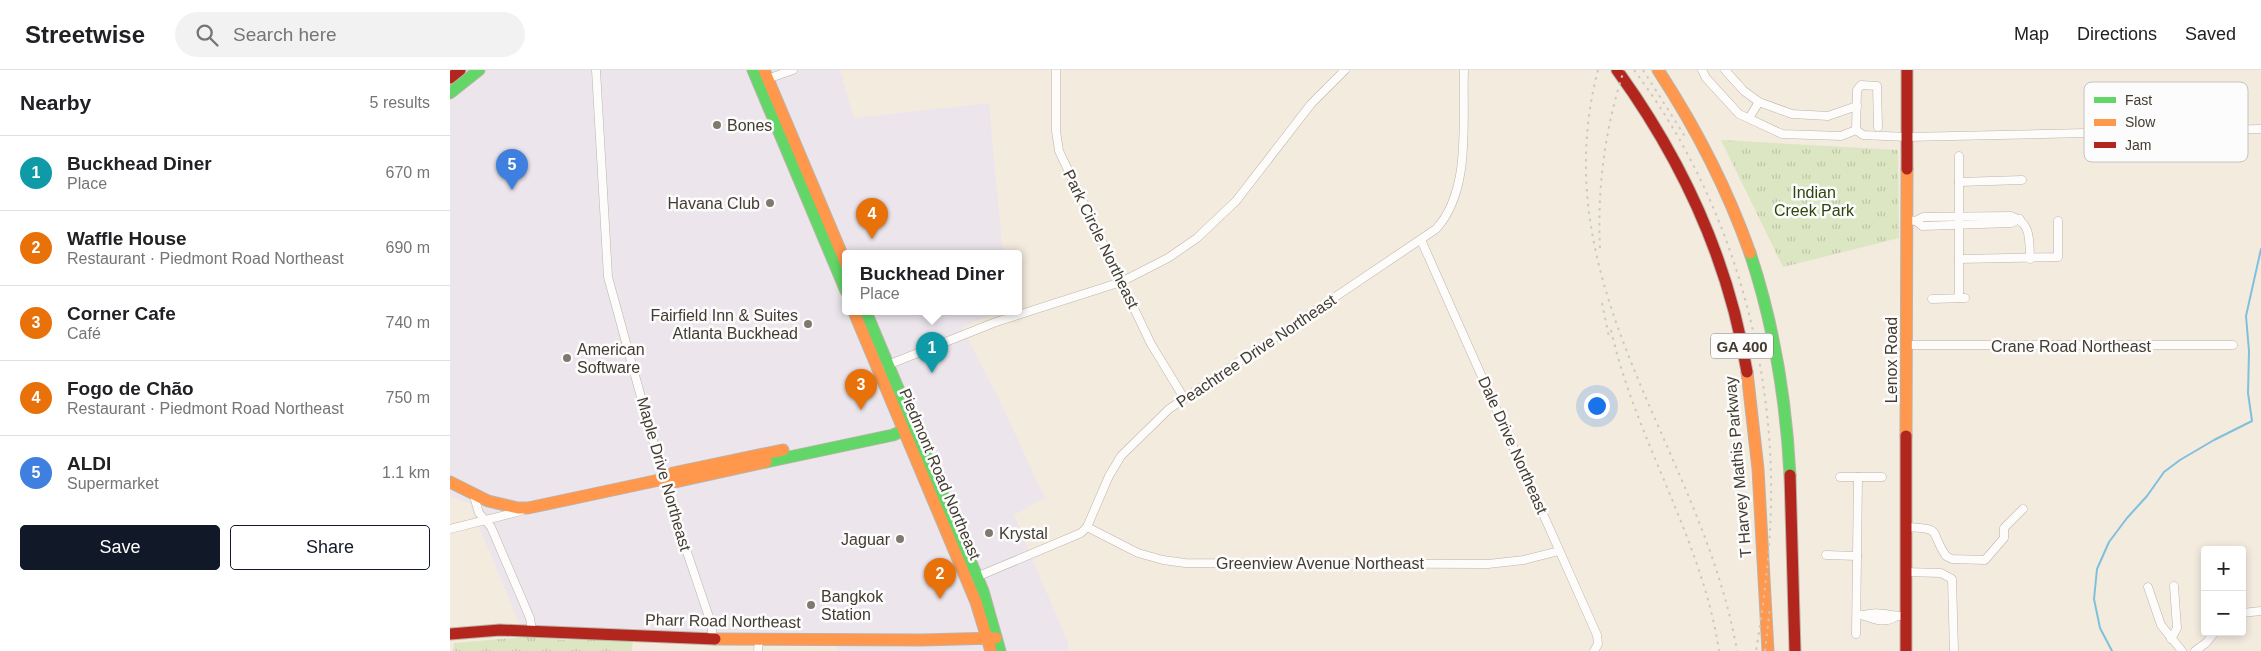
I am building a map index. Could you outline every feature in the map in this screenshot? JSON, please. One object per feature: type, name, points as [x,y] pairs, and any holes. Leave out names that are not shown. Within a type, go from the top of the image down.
[{"type":"main road","points":[[450,78],[460,70]]},
{"type":"main road","points":[[450,93],[479,70]]},
{"type":"main road","points":[[753,70],[763,77],[842,255]]},
{"type":"main road","name":"T Harvey Mathis Parkway","points":[[1617,70],[1654,123],[1687,184],[1714,248],[1735,314],[1745,359],[1754,431],[1768,651]]},
{"type":"main road","name":"GA 400","points":[[1658,70],[1694,127],[1727,192],[1748,245],[1767,306],[1778,362],[1787,428],[1795,651]]},
{"type":"main road","name":"Lenox Road","points":[[1906,651],[1901,616],[1905,572],[1908,346],[1912,221],[1907,137],[1908,70]]},
{"type":"main road","points":[[763,77],[842,281]]},
{"type":"main road","name":"Piedmont Road Northeast","points":[[856,315],[883,366]]},
{"type":"main road","name":"Piedmont Road Northeast","points":[[867,315],[883,366],[907,428],[972,578],[980,614],[991,643],[1000,651]]},
{"type":"main road","points":[[450,482],[495,503],[516,509],[528,508],[664,479],[674,482],[892,435],[907,428]]},
{"type":"main road","name":"Pharr Road Northeast","points":[[450,634],[484,630],[532,631],[713,639],[759,645],[991,643]]},
{"type":"street","name":"Maple Drive Northeast","points":[[596,70],[608,277],[664,479],[711,623],[713,639]]},
{"type":"street","points":[[763,77],[793,70]]},
{"type":"street","name":"Park Circle Northeast","points":[[1056,70],[1056,131],[1059,151],[1151,344],[1184,398]]},
{"type":"street","points":[[1022,314],[1121,282],[1168,258],[1221,217],[1251,184],[1311,104],[1345,70]]},
{"type":"street","name":"Peachtree Drive Northeast","points":[[1087,527],[1109,476],[1121,456],[1156,420],[1184,398],[1421,240],[1442,223],[1454,201],[1462,158],[1464,70]]},
{"type":"street","points":[[1702,70],[1706,78],[1739,114],[1782,134],[1841,136],[1856,130]]},
{"type":"street","points":[[1725,70],[1744,91],[1759,102],[1792,114],[1828,116],[1857,106]]},
{"type":"street","points":[[1856,130],[1858,87],[1877,86],[1878,128]]},
{"type":"street","points":[[1749,118],[1759,102]]},
{"type":"street","points":[[2248,129],[2261,129]]},
{"type":"street","points":[[1856,130],[1864,135],[1907,137],[2084,133]]},
{"type":"street","points":[[1932,299],[1962,298],[1959,259],[1959,156]]},
{"type":"street","points":[[1959,182],[2022,180]]},
{"type":"street","points":[[1912,221],[1922,226],[1959,221],[2011,223],[2020,219],[2028,229],[2030,258]]},
{"type":"street","points":[[1959,259],[2058,258],[2058,221]]},
{"type":"street","name":"Dale Drive Northeast","points":[[1421,240],[1597,635],[1598,644],[1594,651]]},
{"type":"street","points":[[883,366],[1018,315]]},
{"type":"street","name":"Crane Road Northeast","points":[[1908,346],[2233,345]]},
{"type":"street","points":[[1840,477],[1882,477]]},
{"type":"street","points":[[1856,634],[1860,614],[1857,556],[1858,477]]},
{"type":"street","points":[[473,493],[479,513],[491,527],[530,618],[532,631]]},
{"type":"street","points":[[484,521],[485,514],[495,503]]},
{"type":"street","points":[[450,529],[528,508]]},
{"type":"street","points":[[1906,527],[1930,528],[1936,533],[1946,556],[1952,559],[1985,560],[2004,538],[2004,528],[2023,510]]},
{"type":"street","points":[[972,578],[1075,536],[1087,527]]},
{"type":"street","name":"Greenview Avenue Northeast","points":[[1087,527],[1138,553],[1163,560],[1185,563],[1488,564],[1524,560],[1559,551]]},
{"type":"street","points":[[1826,555],[1857,556]]},
{"type":"street","points":[[1905,572],[1941,573],[1952,579],[1954,651]]},
{"type":"street","points":[[2171,639],[2177,628],[2174,586]]},
{"type":"street","points":[[2148,587],[2162,625],[2182,651]]},
{"type":"street","points":[[2246,612],[2261,610]]},
{"type":"street","points":[[1860,614],[1890,613],[1901,616]]},
{"type":"street","points":[[2195,651],[2212,636]]},
{"type":"shaded area","points":[[450,70],[840,70],[854,118],[989,103],[1003,250],[842,250],[842,315],[992,315],[962,327],[1000,401],[1045,498],[1014,515],[1068,643],[1068,651],[837,651],[838,643],[525,637],[469,503],[450,496]]},
{"type":"green space","name":"Indian Creek Park","points":[[1721,140],[1898,150],[1899,238],[1783,267]]},
{"type":"green space","points":[[525,637],[566,640],[633,639],[632,651],[453,651],[454,643]]},
{"type":"waterway","points":[[2112,651],[2100,628],[2094,599],[2097,569],[2109,542],[2164,472],[2214,440],[2252,421],[2248,393],[2249,351],[2246,316],[2261,249]]},
{"type":"railway","points":[[1598,70],[1586,150],[1591,225],[1608,297],[1633,367],[1692,506],[1719,577],[1737,651]]},
{"type":"railway","points":[[1600,248],[1600,203],[1604,158],[1607,136],[1624,70]]},
{"type":"railway","points":[[1634,70],[1666,117],[1695,168],[1719,221],[1738,275],[1753,332],[1764,389],[1770,446],[1771,504],[1766,578],[1756,651]]},
{"type":"railway","points":[[1643,70],[1686,138]]},
{"type":"railway","points":[[1602,303],[1609,337]]},
{"type":"railway","points":[[1611,330],[1622,371],[1636,411],[1684,529],[1698,569],[1711,609],[1719,651]]},
{"type":"railway","points":[[1765,651],[1770,607]]},
{"type":"traffic: fast","points":[[450,93],[479,70]]},
{"type":"traffic: fast","points":[[753,70],[842,281]]},
{"type":"traffic: fast","points":[[1750,253],[1766,307],[1778,362],[1790,475]]},
{"type":"traffic: fast","points":[[867,315],[983,591],[1000,651]]},
{"type":"traffic: fast","points":[[766,462],[893,435],[913,426]]},
{"type":"traffic: slow","points":[[764,70],[842,255]]},
{"type":"traffic: slow","points":[[1658,70],[1710,159],[1750,253]]},
{"type":"traffic: slow","points":[[1906,436],[1907,169]]},
{"type":"traffic: slow","points":[[855,315],[976,602],[991,651]]},
{"type":"traffic: slow","points":[[1747,372],[1758,469],[1768,651]]},
{"type":"traffic: slow","points":[[664,479],[673,473],[783,450]]},
{"type":"traffic: slow","points":[[450,482],[488,501],[518,508],[528,508],[664,479],[675,482],[766,462]]},
{"type":"traffic: slow","points":[[715,639],[922,640],[996,638]]},
{"type":"traffic: jam","points":[[450,78],[460,70]]},
{"type":"traffic: jam","points":[[1617,70],[1663,140],[1700,214],[1728,291],[1739,331],[1747,372]]},
{"type":"traffic: jam","points":[[1907,70],[1907,169]]},
{"type":"traffic: jam","points":[[1906,436],[1906,651]]},
{"type":"traffic: jam","points":[[1790,475],[1795,651]]},
{"type":"traffic: jam","points":[[450,634],[500,630],[715,639]]},
{"type":"place","name":"Bones","points":[[717,125]]},
{"type":"place","name":"ALDI","points":[[512,190]]},
{"type":"place","name":"Havana Club","points":[[770,203]]},
{"type":"place","name":"Fogo de Chão","points":[[872,239]]},
{"type":"place","name":"Fairfield Inn & Suites Atlanta Buckhead","points":[[808,324]]},
{"type":"place","name":"American Software","points":[[567,358]]},
{"type":"place","name":"Buckhead Diner","points":[[932,373]]},
{"type":"place","name":"Corner Cafe","points":[[861,410]]},
{"type":"place","name":"Krystal","points":[[989,533]]},
{"type":"place","name":"Jaguar","points":[[900,539]]},
{"type":"place","name":"Waffle House","points":[[940,599]]},
{"type":"place","name":"Bangkok Station","points":[[811,605]]}]
